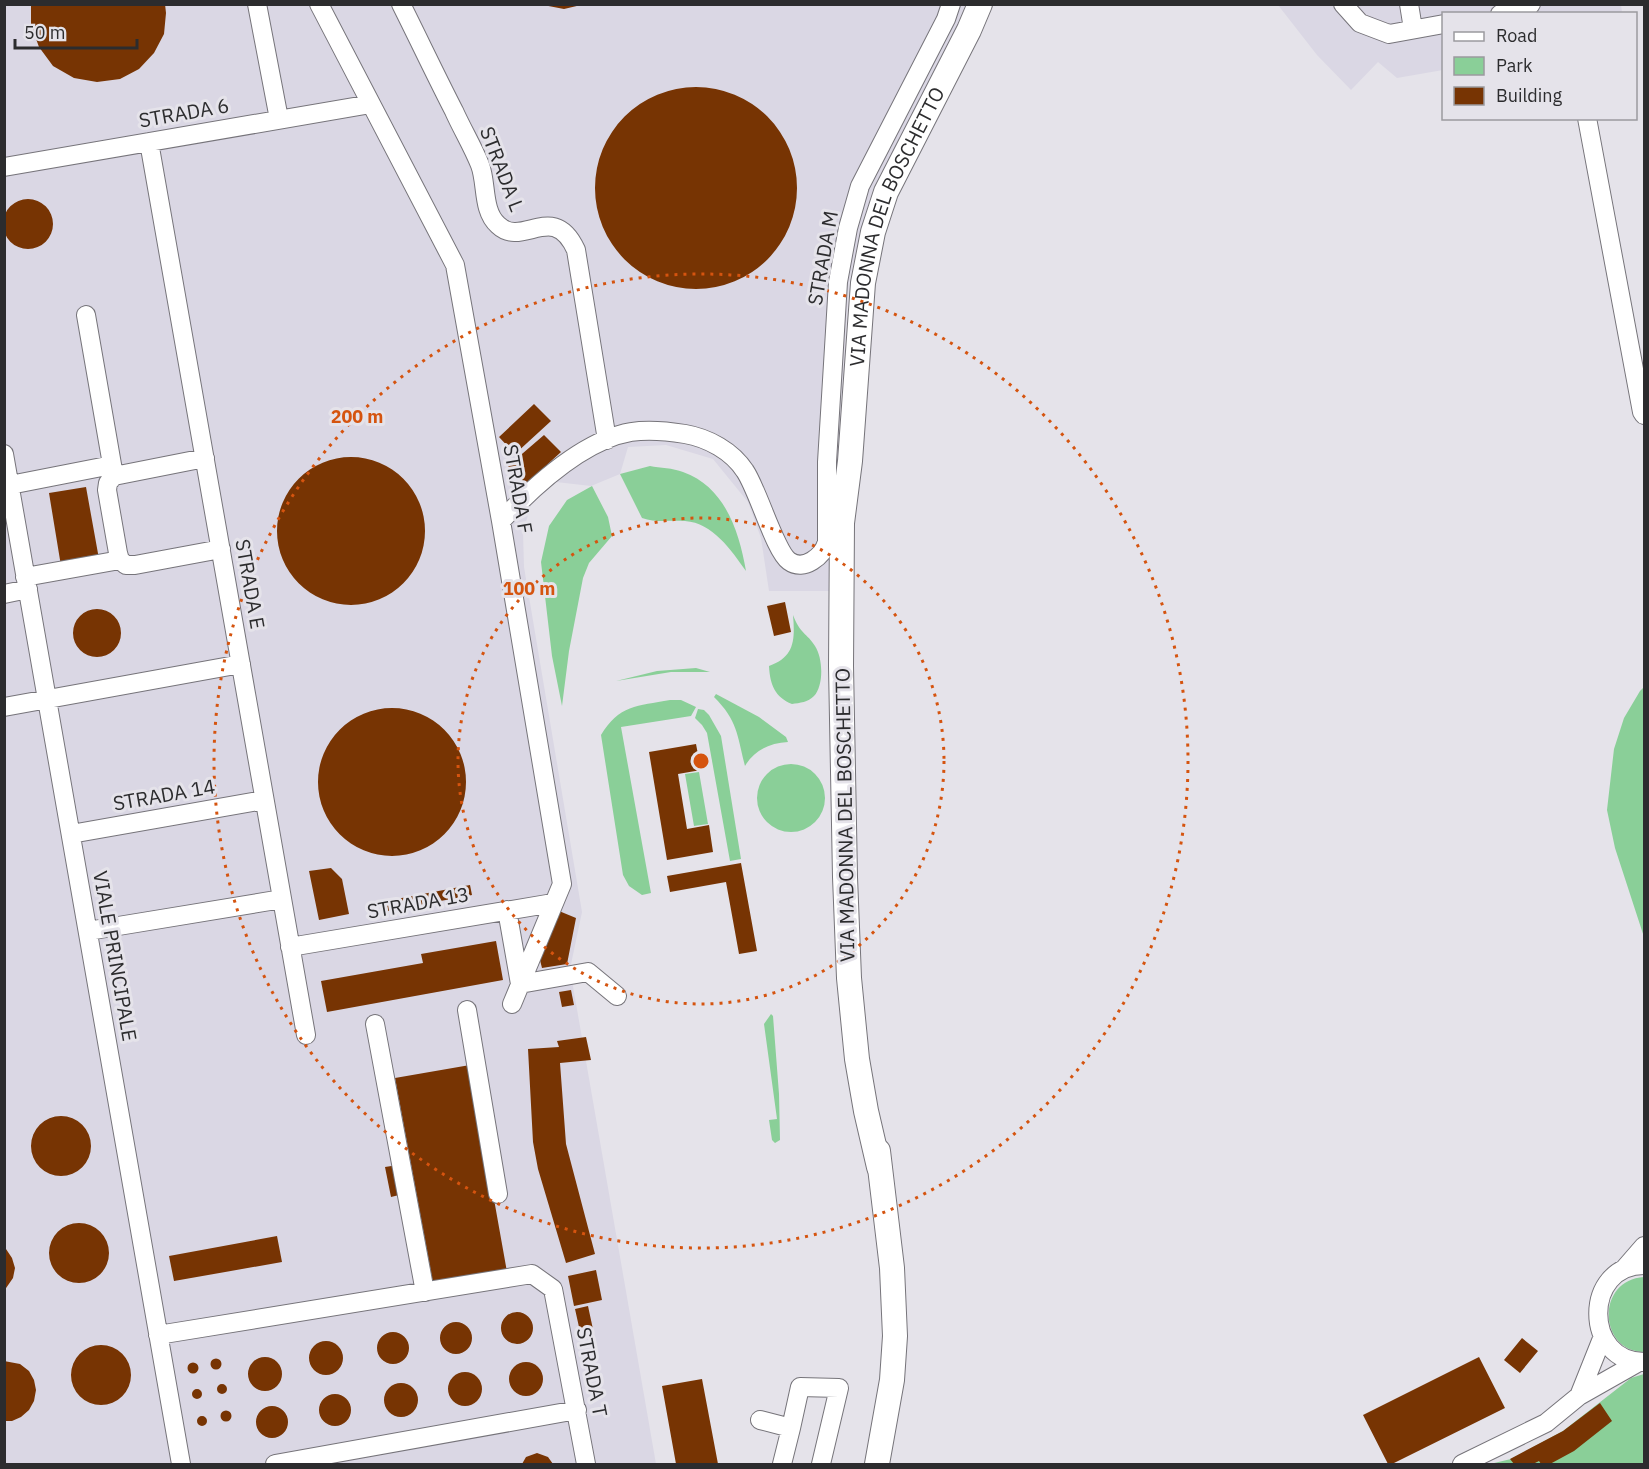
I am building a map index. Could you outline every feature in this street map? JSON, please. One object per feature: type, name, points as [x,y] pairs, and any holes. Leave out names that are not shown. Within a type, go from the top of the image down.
[{"type":"main road","name":"VIA MADONNA DEL BOSCHETTO","points":[[878,1464],[892,1380],[895,1336],[892,1268],[879,1167],[866,1023],[856,534],[850,461],[863,283],[873,232],[886,192],[980,4]]},
{"type":"street","points":[[257,4],[279,119]]},
{"type":"street","name":"STRADA F","points":[[319,4],[455,265],[562,884],[512,1004]]},
{"type":"street","name":"STRADA L","points":[[401,4],[481,166],[486,201],[498,226],[519,232],[554,226],[563,230],[576,249],[607,440]]},
{"type":"street","name":"STRADA M","points":[[607,440],[630,432],[663,431],[696,436],[722,447],[745,469],[786,558],[797,564],[815,560],[824,552],[827,542],[827,462],[838,282],[848,228],[860,186],[946,19],[951,4]]},
{"type":"street","points":[[1343,4],[1360,23],[1389,34],[1442,25]]},
{"type":"street","points":[[1409,4],[1413,29]]},
{"type":"street","points":[[1511,12],[1527,9],[1532,4]]},
{"type":"street","name":"STRADA 6","points":[[4,166],[371,104]]},
{"type":"street","points":[[1587,120],[1644,415]]},
{"type":"street","name":"STRADA E","points":[[149,142],[306,1035]]},
{"type":"street","points":[[86,315],[113,471],[107,490],[120,560],[129,566],[221,549]]},
{"type":"street","points":[[501,521],[527,493],[549,475],[575,457],[607,440]]},
{"type":"street","name":"VIALE PRINCIPALE","points":[[4,454],[181,1464]]},
{"type":"street","points":[[10,484],[205,458]]},
{"type":"street","points":[[4,594],[27,583],[120,560]]},
{"type":"street","points":[[4,707],[241,664]]},
{"type":"street","name":"STRADA 14","points":[[71,834],[264,800]]},
{"type":"street","points":[[88,931],[282,899]]},
{"type":"street","name":"STRADA 13","points":[[290,947],[553,903]]},
{"type":"street","points":[[507,910],[520,984],[588,972],[617,996]]},
{"type":"street","points":[[467,1010],[498,1194]]},
{"type":"street","points":[[158,1335],[425,1292],[375,1024]]},
{"type":"street","points":[[1642,1362],[1624,1357],[1602,1336],[1598,1321],[1598,1306],[1603,1291],[1612,1278],[1624,1270],[1644,1246]]},
{"type":"street","points":[[1624,1270],[1644,1265]]},
{"type":"street","name":"STRADA T","points":[[425,1292],[532,1274],[554,1289],[586,1464]]},
{"type":"street","points":[[1579,1396],[1602,1336]]},
{"type":"street","points":[[1462,1464],[1546,1423],[1579,1396],[1642,1362]]},
{"type":"street","points":[[782,1464],[800,1387],[839,1388],[821,1464]]},
{"type":"street","points":[[274,1464],[577,1410]]},
{"type":"street","points":[[760,1420],[791,1428]]},
{"type":"shaded area","points":[[1621,4],[1622,12],[1442,12],[1442,70],[1397,78],[1378,62],[1351,90],[1317,55],[1278,5]]},
{"type":"shaded area","points":[[5,5],[965,5],[960,23],[873,189],[849,282],[837,460],[834,591],[769,591],[761,538],[748,502],[713,459],[666,445],[628,447],[620,474],[591,486],[556,482],[531,505],[523,532],[524,567],[582,912],[570,969],[656,1464],[5,1464]]},
{"type":"green space","points":[[650,466],[683,472],[710,488],[728,512],[739,541],[746,571],[720,539],[704,527],[685,521],[658,521],[642,518],[620,474]]},
{"type":"green space","points":[[592,486],[608,517],[612,536],[589,563],[583,578],[569,651],[562,706],[552,656],[541,562],[549,526],[567,500]]},
{"type":"green space","points":[[793,615],[798,626],[818,651],[821,679],[814,696],[807,701],[792,704],[781,698],[774,690],[769,666],[784,658],[792,646]]},
{"type":"green space","points":[[696,668],[710,672],[671,672],[616,681],[657,671]]},
{"type":"green space","points":[[1644,687],[1644,937],[1615,848],[1607,810],[1614,749],[1624,718]]},
{"type":"green space","points":[[716,694],[759,717],[786,737],[788,742],[763,748],[745,766],[736,729],[728,714],[714,697]]},
{"type":"green space","points":[[681,700],[696,707],[691,716],[621,727],[651,893],[642,895],[629,886],[623,875],[601,735],[622,712],[638,706]]},
{"type":"green space","points":[[698,709],[704,710],[709,715],[721,736],[741,859],[730,861],[707,733],[695,718]]},
{"type":"green space","points":[[791,764],[804,767],[815,774],[822,785],[825,798],[822,811],[815,822],[804,829],[791,832],[778,829],[767,822],[760,811],[757,798],[760,785],[767,774],[778,767]]},
{"type":"green space","points":[[699,772],[708,824],[694,826],[685,774]]},
{"type":"green space","points":[[771,1014],[779,1094],[780,1140],[775,1143],[772,1140],[769,1120],[777,1119],[764,1024]]},
{"type":"green space","points":[[1644,1277],[1644,1352],[1629,1349],[1618,1340],[1611,1329],[1609,1315],[1611,1302],[1617,1290],[1628,1281]]},
{"type":"green space","points":[[1644,1374],[1644,1464],[1490,1464],[1511,1459],[1563,1431],[1631,1378]]},
{"type":"building","points":[[31,4],[165,4],[164,34],[154,53],[139,69],[120,79],[97,82],[74,78],[53,66],[39,47],[31,25]]},
{"type":"building","points":[[538,4],[581,4],[581,5],[564,9]]},
{"type":"building","points":[[686,87],[706,87],[725,91],[744,99],[768,116],[789,149],[795,168],[797,188],[795,208],[789,227],[768,260],[744,277],[725,285],[706,289],[686,289],[667,285],[648,277],[624,260],[607,236],[599,217],[595,198],[595,178],[599,159],[607,140],[624,116],[648,99],[667,91]]},
{"type":"building","points":[[28,199],[37,201],[48,210],[53,224],[51,233],[42,244],[28,249],[19,247],[8,238],[3,224],[5,215],[14,204]]},
{"type":"building","points":[[534,404],[551,421],[515,454],[499,437]]},
{"type":"building","points":[[544,435],[561,452],[525,485],[508,466]]},
{"type":"building","points":[[351,457],[365,458],[379,463],[392,469],[403,479],[413,490],[419,503],[424,517],[424,545],[419,559],[413,572],[403,583],[392,593],[379,599],[365,604],[351,605],[337,604],[323,599],[310,593],[299,583],[289,572],[283,559],[278,545],[277,531],[278,517],[283,503],[289,490],[299,479],[310,469],[323,463],[337,458]]},
{"type":"building","points":[[86,487],[99,559],[61,566],[49,493]]},
{"type":"building","points":[[785,602],[791,632],[774,636],[767,606]]},
{"type":"building","points":[[92,609],[102,609],[117,619],[121,633],[120,642],[111,653],[102,657],[92,657],[77,647],[73,638],[73,628],[83,613]]},
{"type":"building","points":[[392,708],[406,709],[420,714],[444,730],[460,754],[465,768],[465,796],[460,810],[444,834],[420,850],[406,855],[392,856],[378,855],[364,850],[340,834],[324,810],[319,796],[318,782],[319,768],[324,754],[340,730],[364,714],[378,709]]},
{"type":"building","points":[[696,744],[701,770],[678,774],[687,829],[709,825],[713,852],[667,860],[649,752]]},
{"type":"building","points":[[741,863],[757,951],[739,954],[726,882],[670,892],[667,876]]},
{"type":"building","points":[[331,868],[342,879],[349,914],[319,920],[309,871]]},
{"type":"building","points":[[470,885],[472,895],[388,911],[386,901]]},
{"type":"building","points":[[559,911],[576,918],[567,964],[542,968],[539,956]]},
{"type":"building","points":[[496,941],[503,980],[327,1012],[321,981],[423,963],[421,954]]},
{"type":"building","points":[[571,990],[574,1005],[562,1007],[559,992]]},
{"type":"building","points":[[586,1037],[591,1060],[560,1063],[566,1144],[595,1254],[566,1263],[538,1169],[533,1142],[528,1049],[559,1047],[557,1041]]},
{"type":"building","points":[[470,1065],[507,1272],[433,1283],[395,1078]]},
{"type":"building","points":[[55,1116],[67,1116],[78,1121],[86,1129],[91,1146],[89,1158],[78,1171],[67,1176],[55,1176],[44,1171],[36,1163],[31,1152],[31,1140],[36,1129],[44,1121]]},
{"type":"building","points":[[398,1165],[403,1194],[391,1197],[385,1167]]},
{"type":"building","points":[[73,1223],[85,1223],[96,1228],[104,1236],[109,1253],[107,1265],[96,1278],[85,1283],[73,1283],[62,1278],[54,1270],[49,1259],[49,1247],[54,1236],[62,1228]]},
{"type":"building","points":[[277,1236],[282,1262],[174,1281],[169,1256]]},
{"type":"building","points":[[4,1246],[15,1268],[13,1278],[4,1291]]},
{"type":"building","points":[[596,1270],[602,1300],[574,1306],[568,1276]]},
{"type":"building","points":[[588,1306],[594,1334],[581,1336],[575,1309]]},
{"type":"building","points":[[517,1312],[529,1316],[533,1328],[529,1340],[517,1344],[505,1340],[501,1328],[505,1316]]},
{"type":"building","points":[[456,1322],[468,1326],[472,1338],[468,1350],[456,1354],[444,1350],[440,1338],[444,1326]]},
{"type":"building","points":[[393,1332],[405,1336],[409,1348],[405,1360],[393,1364],[381,1360],[377,1348],[381,1336]]},
{"type":"building","points":[[1522,1338],[1538,1351],[1520,1373],[1504,1360]]},
{"type":"building","points":[[326,1341],[338,1346],[343,1358],[338,1370],[326,1375],[314,1370],[309,1358],[314,1346]]},
{"type":"building","points":[[95,1345],[107,1345],[118,1350],[126,1358],[131,1375],[129,1387],[118,1400],[107,1405],[95,1405],[84,1400],[76,1392],[71,1381],[71,1369],[76,1358],[84,1350]]},
{"type":"building","points":[[265,1357],[277,1362],[282,1374],[277,1386],[265,1391],[253,1386],[248,1374],[253,1362]]},
{"type":"building","points":[[1479,1357],[1505,1408],[1388,1464],[1363,1415]]},
{"type":"building","points":[[216,1358],[222,1364],[216,1370],[210,1364]]},
{"type":"building","points":[[4,1361],[20,1364],[29,1371],[36,1390],[29,1410],[12,1421],[4,1421]]},
{"type":"building","points":[[526,1362],[538,1367],[543,1379],[538,1391],[526,1396],[514,1391],[509,1379],[514,1367]]},
{"type":"building","points":[[193,1363],[197,1364],[197,1372],[193,1373],[189,1372],[188,1368],[189,1364]]},
{"type":"building","points":[[465,1372],[477,1377],[482,1389],[477,1401],[465,1406],[453,1401],[448,1389],[453,1377]]},
{"type":"building","points":[[702,1379],[718,1464],[676,1464],[662,1386]]},
{"type":"building","points":[[401,1383],[413,1388],[418,1400],[413,1412],[401,1417],[389,1412],[384,1400],[389,1388]]},
{"type":"building","points":[[222,1384],[226,1385],[226,1393],[222,1394],[218,1393],[217,1389],[218,1385]]},
{"type":"building","points":[[197,1389],[201,1390],[201,1398],[197,1399],[193,1398],[192,1394],[193,1390]]},
{"type":"building","points":[[335,1394],[347,1398],[351,1410],[347,1422],[335,1426],[323,1422],[319,1410],[323,1398]]},
{"type":"building","points":[[1600,1403],[1612,1421],[1574,1451],[1550,1464],[1541,1464],[1539,1461],[1533,1464],[1514,1464],[1510,1459],[1563,1431]]},
{"type":"building","points":[[272,1406],[284,1410],[288,1422],[284,1434],[272,1438],[260,1434],[256,1422],[260,1410]]},
{"type":"building","points":[[226,1411],[230,1412],[230,1420],[226,1421],[222,1420],[221,1416],[222,1412]]},
{"type":"building","points":[[202,1416],[206,1417],[206,1425],[202,1426],[198,1425],[197,1421],[198,1417]]},
{"type":"building","points":[[537,1453],[548,1457],[553,1464],[522,1464],[526,1457]]}]
